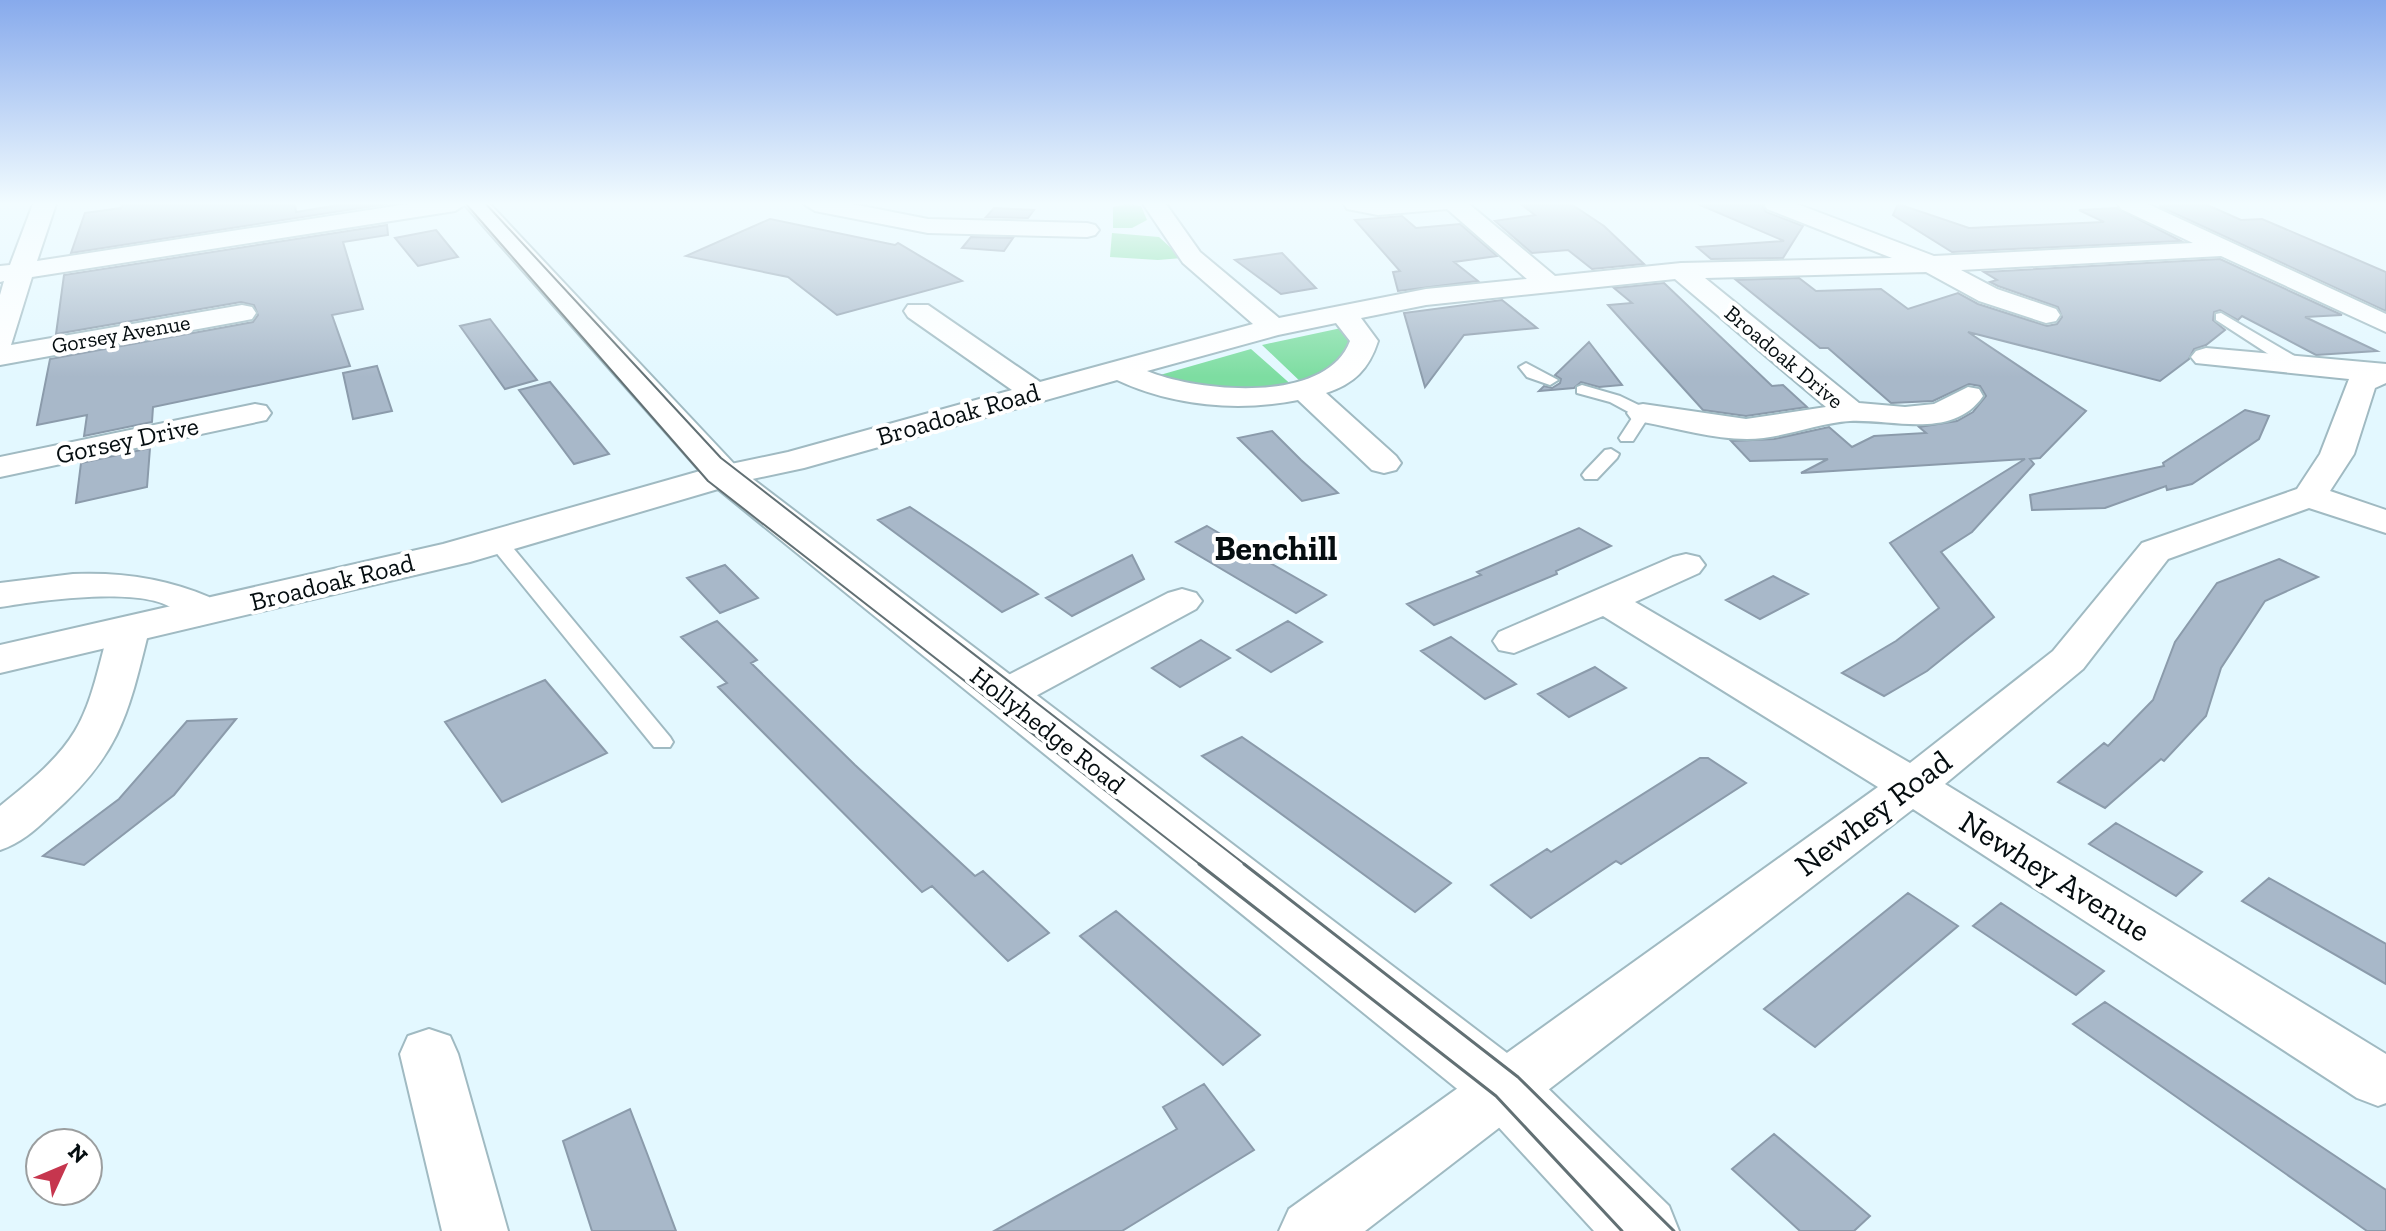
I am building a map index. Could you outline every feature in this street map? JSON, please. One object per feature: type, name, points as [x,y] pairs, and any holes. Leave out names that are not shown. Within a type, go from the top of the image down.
[{"type":"street","points":[[0,341],[10,273],[85,261]]},
{"type":"street","name":"Hollyhedge Road","points":[[529,261],[724,475],[1505,1089],[1643,1231]]},
{"type":"street","points":[[1191,261],[1274,327]]},
{"type":"street","points":[[1522,261],[1547,283]]},
{"type":"street","points":[[1924,261],[1988,295],[2046,315]]},
{"type":"street","name":"Broadoak Road","points":[[0,659],[497,541],[656,499],[724,475],[792,461],[1274,327],[1343,313],[1426,297],[1681,271],[1981,261]]},
{"type":"street","points":[[2250,261],[2386,324]]},
{"type":"street","name":"Broadoak Drive","points":[[1681,271],[1850,412]]},
{"type":"street","points":[[918,311],[1034,392]]},
{"type":"street","name":"Gorsey Avenue","points":[[0,356],[242,313]]},
{"type":"street","points":[[1119,369],[1164,387],[1195,394],[1232,397],[1305,390],[1326,384],[1347,370],[1364,352],[1364,341],[1343,313]]},
{"type":"street","points":[[2206,357],[2384,373]]},
{"type":"street","points":[[2384,373],[2361,383],[2337,454],[2309,496],[2386,522]]},
{"type":"street","points":[[1305,390],[1384,463]]},
{"type":"street","name":"Broadoak Drive","points":[[1635,426],[1746,429],[1850,412],[1905,417],[1942,412],[1968,396]]},
{"type":"street","name":"Gorsey Drive","points":[[0,467],[255,413]]},
{"type":"street","name":"Newhey Road","points":[[1312,1231],[1912,786],[2068,660],[2155,551],[2309,496]]},
{"type":"street","points":[[1514,641],[1686,565]]},
{"type":"street","points":[[0,595],[66,587],[148,590],[185,600],[195,605],[197,614]]},
{"type":"street","points":[[1004,695],[1182,601]]},
{"type":"street","name":"Newhey Avenue","points":[[1605,601],[1912,786],[2378,1080]]},
{"type":"street","points":[[0,832],[53,787],[95,736],[129,630]]},
{"type":"street","points":[[429,1054],[475,1231]]},
{"type":"lane","points":[[2221,317],[2247,330],[2273,354],[2320,369]]},
{"type":"lane","points":[[1526,367],[1532,374],[1550,380]]},
{"type":"lane","points":[[1582,390],[1615,399],[1635,426]]},
{"type":"lane","points":[[1591,475],[1611,454]]},
{"type":"lane","points":[[497,541],[662,742]]},
{"type":"green space","points":[[1346,327],[1358,351],[1304,385],[1262,345]]},
{"type":"green space","points":[[1251,349],[1295,388],[1210,388],[1160,375]]},
{"type":"building","points":[[152,261],[349,261],[363,309],[332,315],[350,366],[153,407],[152,422],[84,436],[87,415],[37,425],[50,359],[253,322],[258,315],[254,305],[241,302],[56,334],[64,275]]},
{"type":"building","points":[[414,261],[438,261],[418,266]]},
{"type":"building","points":[[712,261],[929,261],[962,281],[837,315],[788,277]]},
{"type":"building","points":[[1237,261],[1290,261],[1316,288],[1281,294]]},
{"type":"building","points":[[1392,261],[1458,261],[1454,262],[1478,281],[1398,291],[1393,272],[1400,271]]},
{"type":"building","points":[[1582,261],[1641,261],[1644,264],[1592,269]]},
{"type":"building","points":[[2225,261],[2342,315],[2305,317],[2377,351],[2316,355],[2242,316],[2238,320],[2220,310],[2214,312],[2213,320],[2225,330],[2206,345],[2194,349],[2189,359],[2160,381],[1968,332],[2086,411],[2040,458],[2030,459],[2034,464],[1972,532],[1941,552],[1994,617],[1927,671],[1884,696],[1842,673],[1896,641],[1939,608],[1890,543],[2025,459],[1801,473],[1828,459],[1750,461],[1731,441],[1774,439],[1829,427],[1852,447],[1874,436],[1926,433],[1919,427],[1957,421],[1973,412],[1986,396],[1980,386],[1969,384],[1933,401],[1891,403],[1828,348],[1820,348],[1736,280],[1799,278],[1816,291],[1881,289],[1908,309],[1958,293],[1978,304],[2047,326],[2057,324],[2062,317],[2058,307],[1998,286],[1990,282],[1997,280],[1984,272]]},
{"type":"building","points":[[2279,261],[2361,261],[2386,272],[2386,311]]},
{"type":"building","points":[[1664,283],[1772,386],[1783,385],[1807,407],[1746,416],[1703,410],[1608,305],[1632,303],[1614,288]]},
{"type":"building","points":[[1502,300],[1537,328],[1464,335],[1425,387],[1404,313]]},
{"type":"building","points":[[490,319],[537,380],[505,389],[460,326]]},
{"type":"building","points":[[1589,342],[1622,385],[1599,387],[1581,382],[1574,388],[1539,391],[1544,386],[1552,388],[1560,383],[1561,379],[1555,375]]},
{"type":"building","points":[[377,366],[392,411],[353,419],[343,373]]},
{"type":"building","points":[[550,382],[609,454],[574,464],[519,390]]},
{"type":"building","points":[[2245,410],[2269,416],[2259,439],[2192,484],[2167,490],[2166,486],[2105,508],[2032,510],[2030,495],[2164,466],[2163,463]]},
{"type":"building","points":[[1272,431],[1338,493],[1302,501],[1238,438]]},
{"type":"building","points":[[150,448],[147,487],[76,503],[81,463]]},
{"type":"building","points":[[910,507],[1038,594],[1002,612],[878,520]]},
{"type":"building","points":[[1207,526],[1326,595],[1296,613],[1176,542]]},
{"type":"building","points":[[1579,528],[1611,546],[1556,571],[1557,574],[1434,625],[1407,604],[1481,575],[1477,572]]},
{"type":"building","points":[[1132,555],[1144,579],[1072,616],[1046,598]]},
{"type":"building","points":[[2279,559],[2318,577],[2265,601],[2221,668],[2206,716],[2164,761],[2161,759],[2105,808],[2058,782],[2104,743],[2108,746],[2153,700],[2175,642],[2217,583]]},
{"type":"building","points":[[725,565],[758,598],[720,613],[687,578]]},
{"type":"building","points":[[1773,576],[1808,594],[1760,619],[1726,600]]},
{"type":"building","points":[[717,621],[757,660],[751,663],[855,765],[975,876],[983,871],[1049,933],[1008,961],[932,886],[922,892],[718,687],[727,683],[681,637]]},
{"type":"building","points":[[1288,621],[1322,642],[1271,672],[1237,650]]},
{"type":"building","points":[[1451,637],[1516,684],[1485,699],[1421,651]]},
{"type":"building","points":[[1201,640],[1230,658],[1180,687],[1152,668]]},
{"type":"building","points":[[1595,667],[1626,688],[1569,717],[1538,694]]},
{"type":"building","points":[[545,680],[607,753],[502,802],[445,722]]},
{"type":"building","points":[[236,719],[174,795],[84,865],[43,856],[119,799],[187,721]]},
{"type":"building","points":[[1242,737],[1451,883],[1415,912],[1202,756]]},
{"type":"building","points":[[1700,758],[1708,758],[1746,783],[1621,864],[1616,861],[1531,918],[1491,885],[1547,849],[1551,852]]},
{"type":"building","points":[[2116,823],[2202,872],[2176,896],[2089,844]]},
{"type":"building","points":[[2269,878],[2386,944],[2386,984],[2242,901]]},
{"type":"building","points":[[1908,893],[1958,926],[1815,1047],[1764,1009]]},
{"type":"building","points":[[2001,903],[2104,971],[2076,995],[1973,926]]},
{"type":"building","points":[[1116,911],[1260,1035],[1223,1065],[1080,936]]},
{"type":"building","points":[[2105,1002],[2386,1190],[2386,1231],[2367,1231],[2073,1024]]},
{"type":"building","points":[[1204,1084],[1254,1150],[1122,1231],[994,1231],[1177,1129],[1163,1107]]},
{"type":"building","points":[[630,1109],[676,1231],[592,1231],[563,1141]]},
{"type":"building","points":[[1774,1134],[1870,1216],[1854,1231],[1800,1231],[1732,1169]]},
{"type":"tram line","points":[[516,261],[708,481],[1202,866]]},
{"type":"tram line","points":[[539,261],[721,458],[1247,866]]},
{"type":"tram line","points":[[1199,864],[1496,1096],[1622,1231]]},
{"type":"tram line","points":[[1244,864],[1518,1077],[1674,1231]]},
{"type":"district","name":"Benchill","points":[[1276,548]]}]
